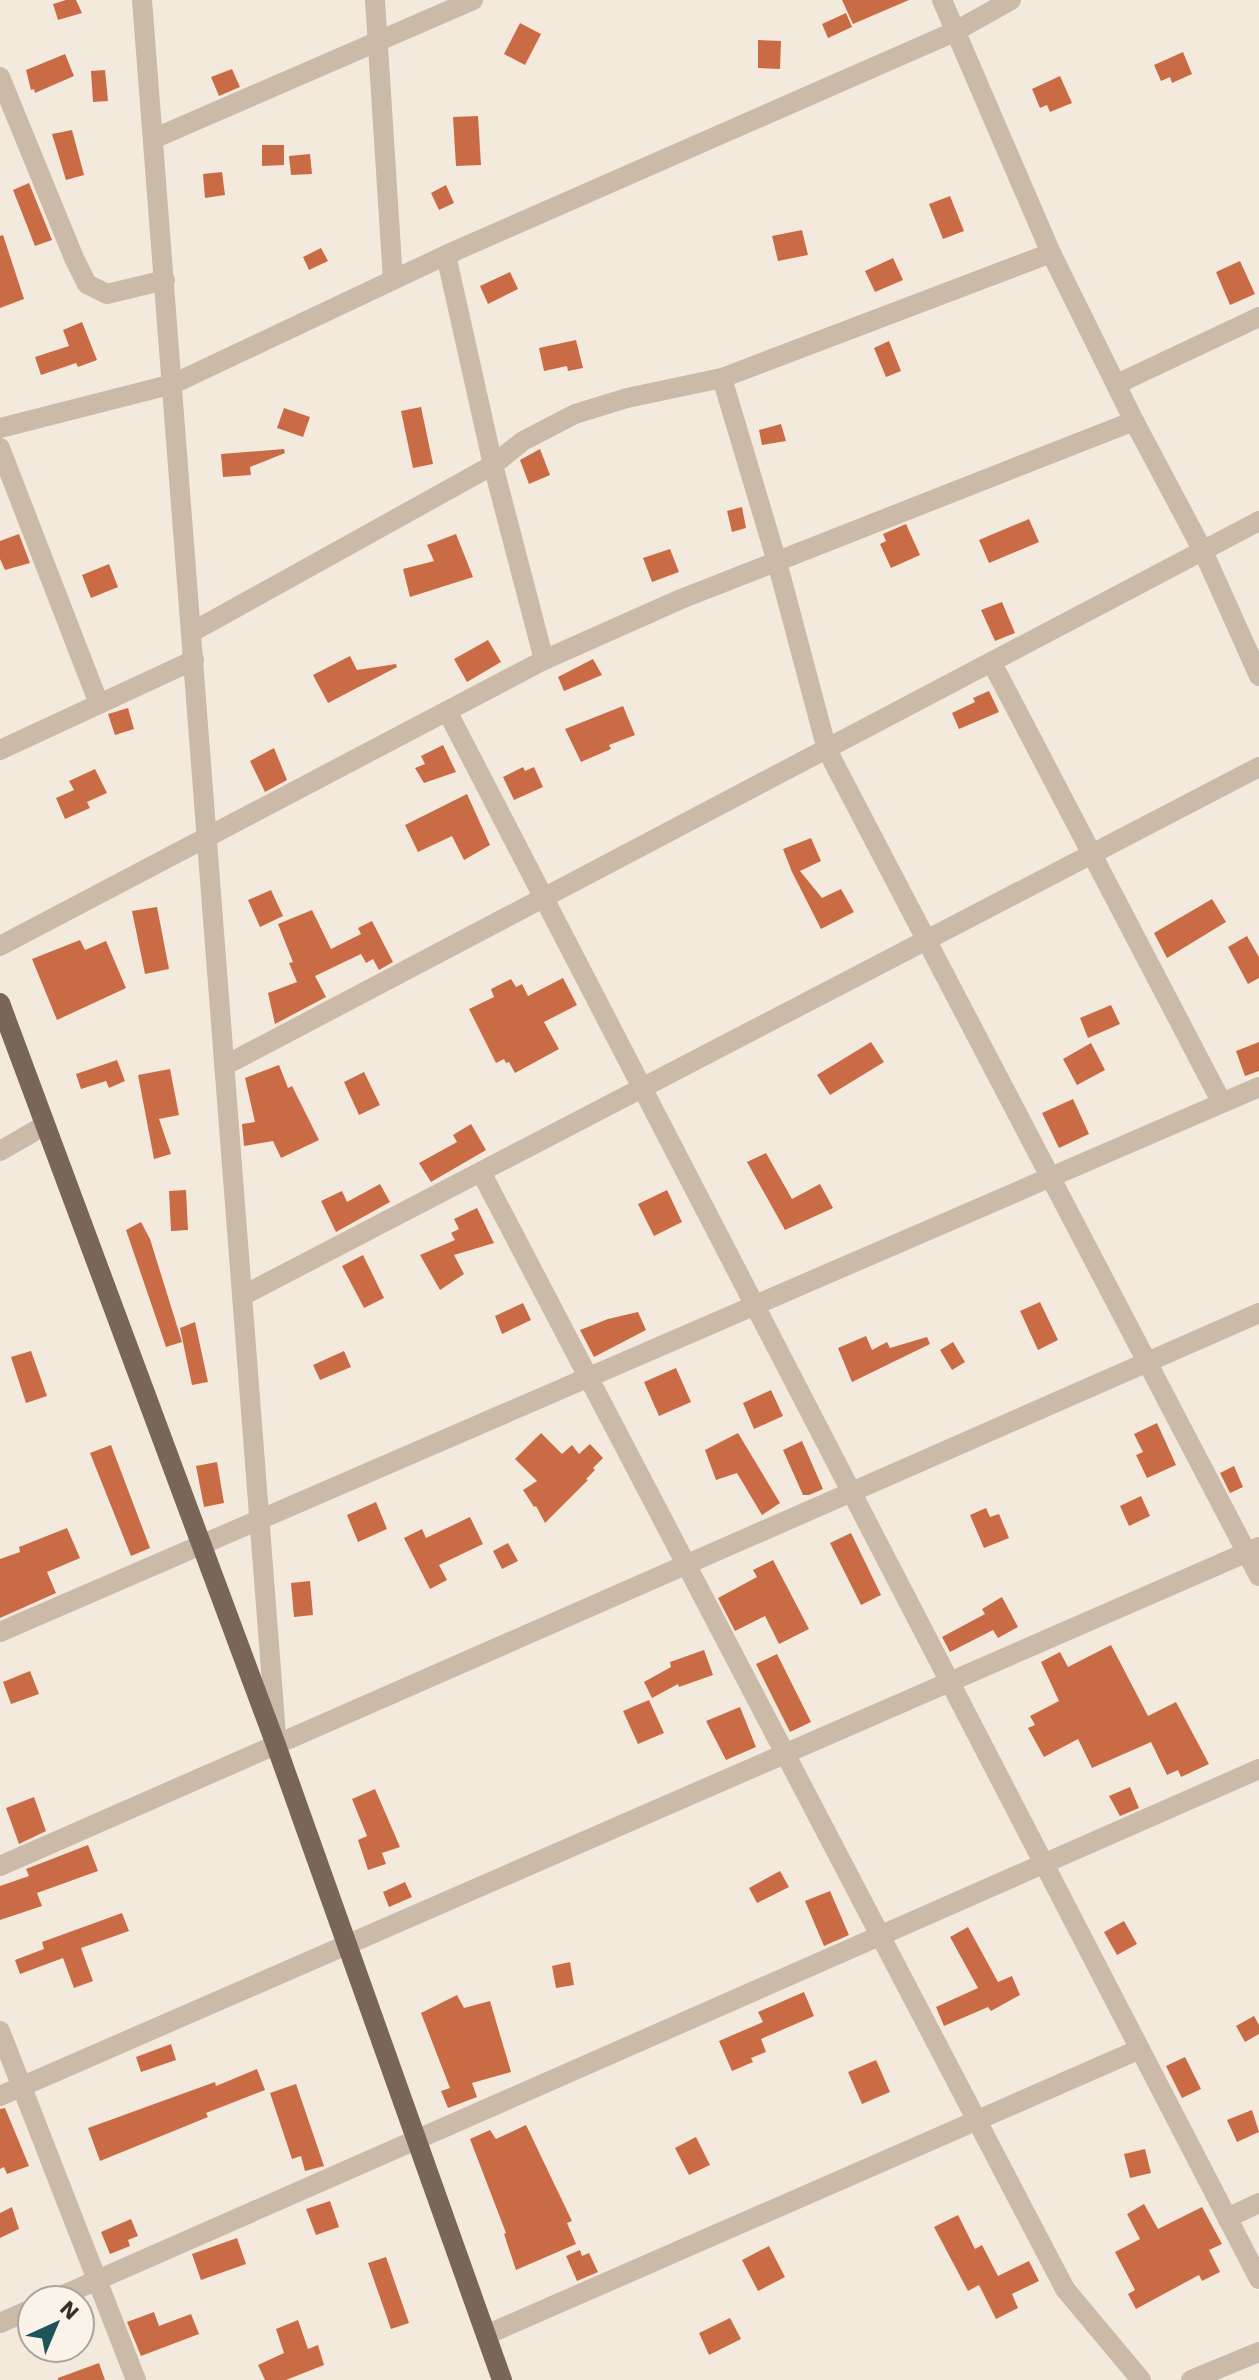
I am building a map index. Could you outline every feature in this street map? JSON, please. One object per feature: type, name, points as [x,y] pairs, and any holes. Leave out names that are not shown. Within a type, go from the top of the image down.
[{"type":"main road","points":[[0,1003],[276,1745],[502,2380]]},
{"type":"street","points":[[142,0],[276,1745]]},
{"type":"street","points":[[375,0],[393,280]]},
{"type":"street","points":[[153,139],[473,0]]},
{"type":"street","points":[[942,0],[1051,253],[1203,551],[1259,676]]},
{"type":"street","points":[[0,428],[173,384],[446,255],[954,32],[1011,0]]},
{"type":"street","points":[[0,77],[87,284],[107,294],[165,280]]},
{"type":"street","points":[[192,632],[493,465],[523,441],[575,414],[627,398],[722,378],[1051,253]]},
{"type":"street","points":[[446,255],[493,465],[544,660]]},
{"type":"street","points":[[1117,384],[1259,317]]},
{"type":"street","points":[[722,378],[777,562],[827,750],[1148,1364],[1253,1550],[1259,1576]]},
{"type":"street","points":[[0,946],[544,660],[681,599],[1134,421]]},
{"type":"street","points":[[0,448],[99,704]]},
{"type":"street","points":[[224,1066],[1259,521]]},
{"type":"street","points":[[0,750],[194,660]]},
{"type":"street","points":[[992,663],[1222,1103]]},
{"type":"street","points":[[447,711],[1259,2279]]},
{"type":"street","points":[[242,1296],[1259,767]]},
{"type":"street","points":[[0,1632],[1259,1087]]},
{"type":"street","points":[[0,1151],[45,1125]]},
{"type":"street","points":[[481,1172],[1065,2289],[1141,2380]]},
{"type":"street","points":[[0,1866],[1259,1313]]},
{"type":"street","points":[[0,2096],[1253,1550]]},
{"type":"street","points":[[88,2284],[1259,1769]]},
{"type":"street","points":[[0,2031],[136,2380]]},
{"type":"street","points":[[486,2335],[1140,2049]]},
{"type":"street","points":[[1227,2218],[1259,2203]]},
{"type":"street","points":[[1191,2380],[1259,2352]]},
{"type":"building","points":[[76,0],[82,13],[58,20],[53,4]]},
{"type":"building","points":[[842,0],[909,0],[853,24]]},
{"type":"building","points":[[846,13],[852,27],[828,38],[822,24]]},
{"type":"building","points":[[520,23],[541,34],[525,65],[504,54]]},
{"type":"building","points":[[758,40],[781,41],[780,69],[758,68]]},
{"type":"building","points":[[1183,52],[1192,74],[1172,83],[1170,77],[1161,81],[1154,65]]},
{"type":"building","points":[[65,54],[74,76],[35,93],[34,89],[31,90],[26,70]]},
{"type":"building","points":[[232,69],[240,87],[219,96],[211,77]]},
{"type":"building","points":[[105,70],[108,101],[93,102],[91,71]]},
{"type":"building","points":[[1060,76],[1072,103],[1050,112],[1047,105],[1040,108],[1032,89]]},
{"type":"building","points":[[478,116],[481,165],[456,166],[453,117]]},
{"type":"building","points":[[72,130],[84,175],[66,180],[52,134]]},
{"type":"building","points":[[262,145],[284,145],[284,165],[262,166]]},
{"type":"building","points":[[310,154],[312,174],[291,175],[289,156]]},
{"type":"building","points":[[222,172],[225,195],[205,198],[203,174]]},
{"type":"building","points":[[29,183],[52,240],[35,246],[13,190]]},
{"type":"building","points":[[446,185],[454,203],[439,210],[431,193]]},
{"type":"building","points":[[950,196],[964,231],[943,239],[929,204]]},
{"type":"building","points":[[802,230],[808,255],[778,261],[772,236]]},
{"type":"building","points":[[3,235],[24,299],[0,308],[0,236]]},
{"type":"building","points":[[321,248],[328,261],[309,270],[303,257]]},
{"type":"building","points":[[893,258],[903,280],[875,292],[865,271]]},
{"type":"building","points":[[1240,261],[1255,294],[1230,305],[1216,272]]},
{"type":"building","points":[[510,272],[518,289],[488,304],[480,286]]},
{"type":"building","points":[[82,322],[97,360],[78,367],[76,363],[41,375],[35,357],[69,346],[63,330]]},
{"type":"building","points":[[576,340],[583,368],[568,371],[567,366],[544,371],[539,348]]},
{"type":"building","points":[[889,341],[901,371],[886,377],[874,348]]},
{"type":"building","points":[[421,407],[433,464],[413,468],[401,411]]},
{"type":"building","points":[[284,408],[310,417],[303,437],[277,428]]},
{"type":"building","points":[[781,424],[786,441],[762,445],[759,430]]},
{"type":"building","points":[[284,449],[285,453],[250,467],[251,475],[223,477],[221,454]]},
{"type":"building","points":[[540,449],[550,475],[529,484],[520,460]]},
{"type":"building","points":[[742,507],[746,528],[732,532],[727,511]]},
{"type":"building","points":[[1029,519],[1039,542],[989,563],[979,540]]},
{"type":"building","points":[[906,524],[920,555],[891,568],[880,544],[886,541],[883,534]]},
{"type":"building","points":[[19,534],[30,563],[5,570],[0,559],[0,541]]},
{"type":"building","points":[[456,534],[473,577],[410,597],[403,569],[434,561],[427,545]]},
{"type":"building","points":[[670,549],[679,572],[652,582],[643,558]]},
{"type":"building","points":[[109,564],[118,587],[91,598],[82,575]]},
{"type":"building","points":[[1002,602],[1015,633],[995,641],[981,610]]},
{"type":"building","points":[[488,640],[501,662],[467,682],[454,659]]},
{"type":"building","points":[[350,656],[357,670],[396,664],[397,667],[328,703],[313,675]]},
{"type":"building","points":[[593,659],[602,675],[564,691],[558,677]]},
{"type":"building","points":[[989,691],[999,712],[959,729],[952,713]]},
{"type":"building","points":[[623,706],[635,735],[609,745],[611,749],[581,762],[565,729]]},
{"type":"building","points":[[128,708],[134,729],[115,735],[108,714]]},
{"type":"building","points":[[443,745],[456,772],[424,783],[415,768],[425,764],[421,756]]},
{"type":"building","points":[[274,748],[287,780],[265,792],[250,761]]},
{"type":"building","points":[[523,767],[525,771],[534,767],[543,787],[514,800],[503,777]]},
{"type":"building","points":[[95,769],[107,793],[87,802],[90,808],[65,819],[56,798],[74,790],[69,781]]},
{"type":"building","points":[[467,794],[490,845],[464,860],[452,836],[418,852],[405,825]]},
{"type":"building","points":[[811,838],[821,861],[800,871],[822,898],[841,889],[854,912],[821,929],[783,849]]},
{"type":"building","points":[[271,890],[283,916],[260,927],[248,900]]},
{"type":"building","points":[[1212,899],[1226,922],[1167,958],[1154,933]]},
{"type":"building","points":[[157,907],[169,969],[145,974],[132,911]]},
{"type":"building","points":[[312,910],[331,949],[361,934],[358,928],[372,921],[393,962],[379,970],[373,959],[366,963],[361,954],[315,976],[326,997],[275,1024],[268,993],[297,982],[289,963],[293,962],[278,924]]},
{"type":"building","points":[[1247,936],[1259,957],[1259,978],[1248,984],[1228,947]]},
{"type":"building","points":[[80,940],[85,950],[106,941],[126,988],[57,1020],[32,959]]},
{"type":"building","points":[[563,978],[577,1005],[544,1022],[559,1049],[515,1073],[504,1059],[496,1063],[469,1009],[494,997],[491,989],[511,979],[516,987],[522,984],[528,996]]},
{"type":"building","points":[[1111,1005],[1120,1024],[1088,1038],[1080,1018]]},
{"type":"building","points":[[871,1042],[884,1062],[830,1095],[817,1075]]},
{"type":"building","points":[[1259,1042],[1259,1071],[1245,1076],[1236,1051]]},
{"type":"building","points":[[1091,1043],[1105,1070],[1077,1085],[1063,1059]]},
{"type":"building","points":[[117,1060],[125,1081],[109,1088],[106,1081],[81,1089],[76,1074]]},
{"type":"building","points":[[279,1065],[288,1088],[292,1086],[319,1140],[281,1158],[273,1141],[244,1146],[242,1124],[255,1122],[245,1078]]},
{"type":"building","points":[[170,1069],[179,1115],[159,1119],[171,1154],[154,1159],[138,1075]]},
{"type":"building","points":[[364,1072],[380,1105],[359,1115],[344,1082]]},
{"type":"building","points":[[1073,1099],[1089,1134],[1059,1148],[1042,1113]]},
{"type":"building","points":[[471,1124],[486,1150],[431,1182],[419,1163],[457,1142],[453,1135]]},
{"type":"building","points":[[766,1153],[792,1199],[820,1184],[833,1208],[785,1230],[747,1162]]},
{"type":"building","points":[[380,1184],[390,1202],[336,1232],[321,1201],[342,1191],[347,1202]]},
{"type":"building","points":[[186,1190],[188,1230],[171,1231],[169,1191]]},
{"type":"building","points":[[667,1190],[682,1222],[654,1236],[638,1204]]},
{"type":"building","points":[[477,1208],[494,1243],[454,1255],[464,1274],[440,1290],[420,1255],[455,1240],[451,1233],[459,1229],[454,1219]]},
{"type":"building","points":[[141,1222],[150,1239],[182,1342],[166,1347],[126,1230]]},
{"type":"building","points":[[363,1255],[384,1298],[364,1308],[342,1266]]},
{"type":"building","points":[[1040,1302],[1058,1340],[1038,1350],[1020,1311]]},
{"type":"building","points":[[523,1303],[531,1320],[502,1334],[495,1316]]},
{"type":"building","points":[[638,1312],[646,1330],[594,1357],[580,1330]]},
{"type":"building","points":[[195,1322],[208,1382],[192,1385],[180,1328]]},
{"type":"building","points":[[866,1336],[872,1350],[887,1342],[890,1348],[927,1337],[930,1344],[852,1382],[838,1348]]},
{"type":"building","points":[[953,1342],[965,1362],[952,1370],[940,1350]]},
{"type":"building","points":[[31,1351],[47,1396],[26,1403],[11,1357]]},
{"type":"building","points":[[344,1351],[351,1367],[320,1380],[313,1365]]},
{"type":"building","points":[[676,1368],[691,1402],[659,1416],[644,1382]]},
{"type":"building","points":[[771,1390],[783,1416],[754,1429],[743,1403]]},
{"type":"building","points":[[1157,1423],[1176,1465],[1147,1478],[1136,1455],[1143,1452],[1134,1434]]},
{"type":"building","points":[[541,1433],[562,1454],[572,1445],[579,1454],[590,1444],[603,1458],[593,1468],[595,1470],[588,1480],[545,1523],[523,1490],[537,1481],[515,1459]]},
{"type":"building","points":[[738,1433],[780,1503],[762,1515],[737,1473],[716,1480],[705,1450]]},
{"type":"building","points":[[802,1441],[823,1489],[809,1495],[803,1495],[783,1450]]},
{"type":"building","points":[[111,1445],[150,1548],[131,1556],[90,1453]]},
{"type":"building","points":[[217,1462],[224,1503],[204,1507],[196,1466]]},
{"type":"building","points":[[1234,1466],[1243,1487],[1230,1493],[1220,1473]]},
{"type":"building","points":[[1141,1496],[1150,1516],[1129,1526],[1120,1506]]},
{"type":"building","points":[[376,1502],[387,1529],[358,1542],[347,1515]]},
{"type":"building","points":[[986,1508],[990,1517],[999,1514],[1009,1538],[984,1548],[970,1515]]},
{"type":"building","points":[[470,1517],[483,1544],[439,1565],[447,1580],[430,1589],[404,1538],[422,1529],[426,1538]]},
{"type":"building","points":[[67,1528],[80,1558],[47,1572],[56,1593],[0,1618],[0,1559],[20,1552],[19,1547]]},
{"type":"building","points":[[851,1533],[881,1595],[861,1605],[830,1543]]},
{"type":"building","points":[[508,1543],[518,1561],[502,1569],[493,1551]]},
{"type":"building","points":[[773,1560],[809,1629],[779,1644],[765,1616],[735,1631],[718,1598],[757,1577],[753,1570]]},
{"type":"building","points":[[310,1581],[313,1615],[294,1617],[291,1583]]},
{"type":"building","points":[[1002,1597],[1018,1627],[998,1638],[993,1630],[950,1652],[942,1637],[985,1614],[982,1609]]},
{"type":"building","points":[[1111,1645],[1148,1716],[1176,1702],[1209,1764],[1181,1777],[1178,1770],[1167,1775],[1151,1742],[1092,1768],[1078,1739],[1044,1757],[1028,1728],[1035,1725],[1030,1716],[1059,1701],[1041,1662],[1060,1652],[1068,1667]]},
{"type":"building","points":[[704,1650],[713,1675],[679,1687],[678,1684],[652,1698],[644,1682],[671,1667],[670,1662]]},
{"type":"building","points":[[777,1654],[811,1722],[790,1732],[756,1664]]},
{"type":"building","points":[[30,1671],[39,1694],[11,1704],[3,1682]]},
{"type":"building","points":[[649,1700],[664,1733],[638,1744],[623,1711]]},
{"type":"building","points":[[740,1707],[756,1747],[726,1760],[706,1721]]},
{"type":"building","points":[[1130,1787],[1139,1808],[1120,1816],[1109,1796]]},
{"type":"building","points":[[375,1789],[400,1847],[382,1853],[386,1864],[368,1870],[358,1840],[367,1836],[352,1799]]},
{"type":"building","points":[[34,1797],[46,1831],[19,1844],[6,1808]]},
{"type":"building","points":[[88,1845],[98,1871],[37,1893],[42,1906],[0,1920],[0,1886],[29,1876],[26,1869]]},
{"type":"building","points":[[780,1871],[789,1887],[757,1903],[749,1888]]},
{"type":"building","points":[[405,1882],[412,1897],[389,1907],[383,1892]]},
{"type":"building","points":[[830,1891],[849,1935],[824,1946],[805,1901]]},
{"type":"building","points":[[122,1913],[129,1931],[81,1948],[93,1981],[74,1988],[63,1958],[20,1974],[15,1960],[44,1949],[42,1942]]},
{"type":"building","points":[[1124,1921],[1137,1944],[1117,1955],[1104,1932]]},
{"type":"building","points":[[968,1927],[998,1982],[1012,1976],[1020,1995],[991,2011],[988,2007],[944,2026],[936,2007],[978,1988],[950,1937]]},
{"type":"building","points":[[570,1962],[574,1985],[556,1988],[552,1966]]},
{"type":"building","points":[[804,1992],[814,2016],[761,2039],[766,2052],[732,2071],[719,2041],[763,2022],[758,2012]]},
{"type":"building","points":[[457,1995],[464,2008],[490,2001],[511,2072],[472,2083],[477,2097],[448,2108],[441,2091],[450,2088],[421,2013]]},
{"type":"building","points":[[1254,2016],[1259,2025],[1259,2034],[1245,2042],[1236,2026]]},
{"type":"building","points":[[171,2044],[176,2060],[141,2072],[136,2057]]},
{"type":"building","points":[[1185,2057],[1201,2089],[1182,2098],[1166,2066]]},
{"type":"building","points":[[876,2060],[890,2092],[862,2104],[848,2072]]},
{"type":"building","points":[[257,2069],[265,2090],[100,2161],[88,2128],[215,2082],[216,2086]]},
{"type":"building","points":[[296,2084],[324,2166],[305,2171],[301,2156],[292,2159],[270,2093]]},
{"type":"building","points":[[5,2108],[29,2166],[7,2174],[4,2167],[0,2169],[0,2109]]},
{"type":"building","points":[[1252,2110],[1259,2132],[1237,2142],[1227,2120]]},
{"type":"building","points":[[526,2125],[572,2221],[567,2223],[576,2244],[516,2270],[506,2233],[470,2139],[490,2130],[496,2139]]},
{"type":"building","points":[[696,2137],[710,2165],[689,2175],[675,2148]]},
{"type":"building","points":[[1145,2149],[1151,2173],[1130,2178],[1124,2154]]},
{"type":"building","points":[[330,2201],[339,2227],[316,2235],[306,2209]]},
{"type":"building","points":[[1144,2204],[1158,2229],[1202,2207],[1222,2244],[1209,2250],[1220,2272],[1202,2281],[1199,2275],[1136,2309],[1128,2294],[1135,2290],[1115,2252],[1140,2239],[1127,2214]]},
{"type":"building","points":[[12,2207],[19,2229],[0,2238],[0,2213]]},
{"type":"building","points":[[958,2215],[975,2249],[982,2245],[998,2276],[1029,2261],[1039,2281],[1012,2294],[1018,2308],[996,2319],[979,2285],[968,2291],[934,2227]]},
{"type":"building","points":[[131,2219],[138,2236],[128,2240],[130,2246],[110,2254],[101,2232]]},
{"type":"building","points":[[237,2238],[246,2264],[201,2280],[192,2254]]},
{"type":"building","points":[[769,2246],[785,2277],[758,2291],[742,2260]]},
{"type":"building","points":[[580,2250],[582,2256],[589,2253],[598,2272],[577,2281],[566,2256]]},
{"type":"building","points":[[386,2257],[409,2323],[391,2329],[368,2263]]},
{"type":"building","points":[[154,2312],[159,2326],[191,2314],[199,2334],[141,2356],[127,2322]]},
{"type":"building","points":[[730,2318],[741,2339],[709,2355],[699,2333]]},
{"type":"building","points":[[298,2320],[308,2349],[318,2345],[324,2365],[286,2380],[265,2380],[258,2365],[284,2353],[276,2329]]},
{"type":"building","points":[[99,2363],[105,2380],[58,2380],[58,2378]]}]
